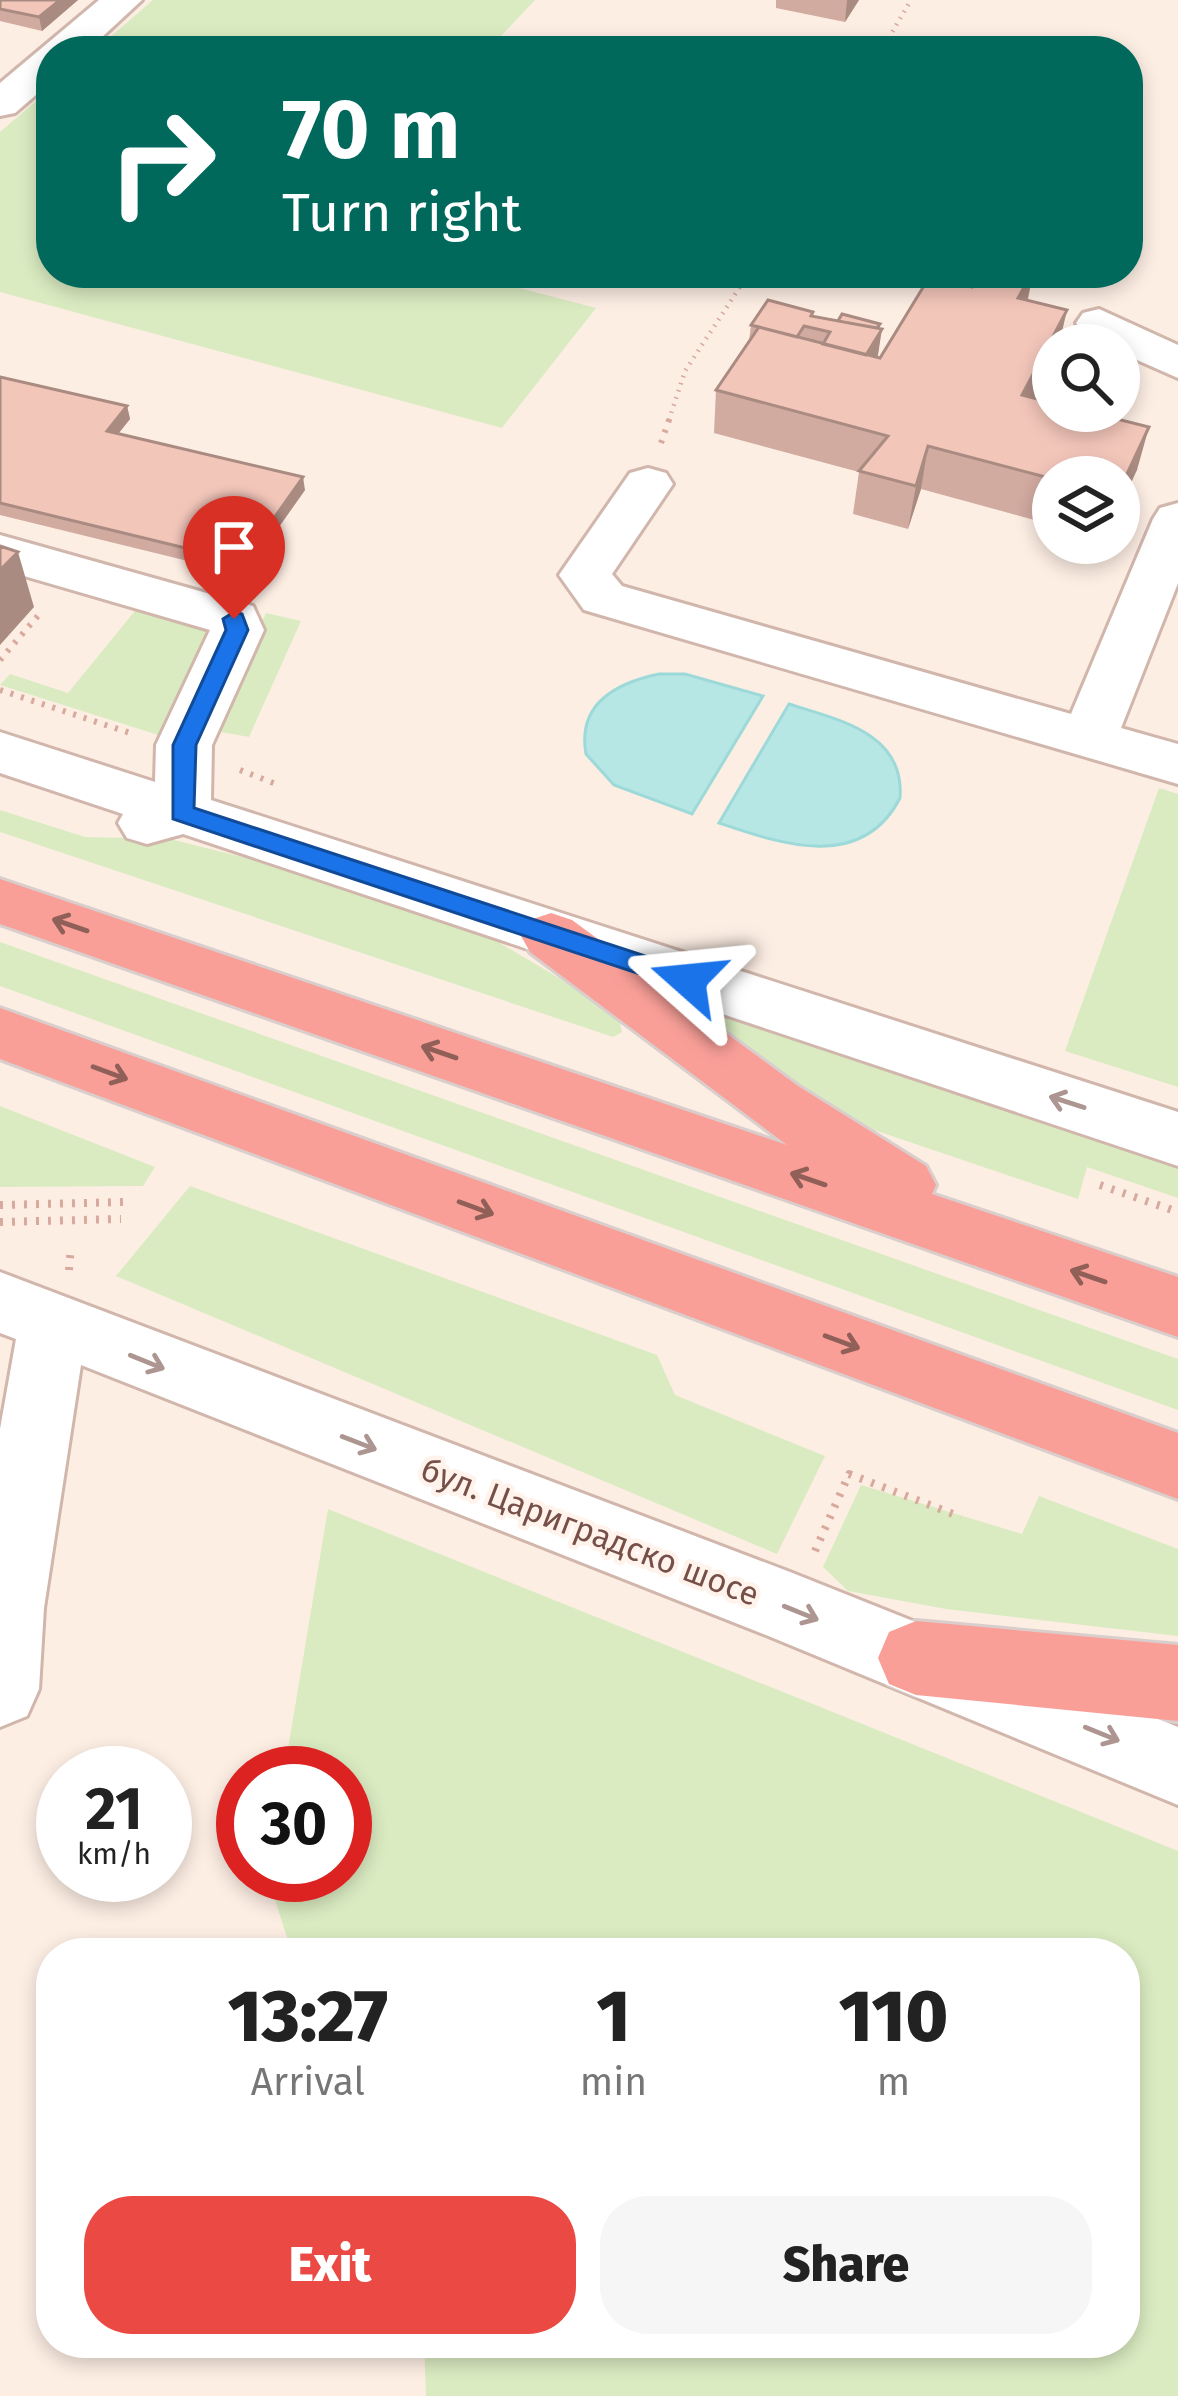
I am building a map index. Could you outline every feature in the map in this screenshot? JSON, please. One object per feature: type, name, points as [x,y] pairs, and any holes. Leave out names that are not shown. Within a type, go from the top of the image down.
[{"type":"highway","points":[[0,901],[1178,1307]]},
{"type":"highway","points":[[551,936],[775,1104],[998,1244]]},
{"type":"highway","points":[[0,1033],[1178,1466]]},
{"type":"highway","points":[[916,1658],[1178,1682]]},
{"type":"street","points":[[81,36],[123,0]]},
{"type":"street","points":[[0,104],[36,74]]},
{"type":"street","points":[[1099,322],[1178,364]]},
{"type":"street","points":[[648,484],[585,574],[603,598],[1178,764]]},
{"type":"street","points":[[1089,739],[1178,519]]},
{"type":"street","points":[[0,552],[234,619],[237,630],[184,745],[182,813]]},
{"type":"street","points":[[0,752],[1178,1139]]},
{"type":"street","points":[[0,790],[84,824],[139,825],[182,813]]},
{"type":"street","points":[[0,1689],[27,1313]]},
{"type":"street","name":"бул. Цариградско шосе","points":[[27,1313],[790,1608],[1178,1766]]},
{"type":"path","points":[[890,36],[911,0]]},
{"type":"path","points":[[648,484],[685,371],[738,288]]},
{"type":"path","points":[[0,690],[135,735]]},
{"type":"path","points":[[1100,1185],[1178,1212]]},
{"type":"path","points":[[0,1205],[124,1202]]},
{"type":"path","points":[[0,1222],[121,1220]]},
{"type":"path","points":[[790,1608],[849,1474],[961,1517]]},
{"type":"green space","points":[[153,0],[535,0],[501,36],[111,36]]},
{"type":"green space","points":[[36,101],[36,288],[519,288],[596,308],[502,428],[0,292],[0,132]]},
{"type":"green space","points":[[139,606],[214,622],[171,739],[0,685],[10,674],[68,693]]},
{"type":"green space","points":[[266,613],[301,621],[249,737],[210,730]]},
{"type":"green space","points":[[1159,788],[1178,794],[1178,1087],[1065,1051]]},
{"type":"green space","points":[[0,810],[85,837],[170,839],[310,874],[483,933],[618,1013],[622,1032],[613,1037],[0,832]]},
{"type":"green space","points":[[0,942],[1178,1359],[1178,1410],[0,986]]},
{"type":"green space","points":[[707,1012],[895,1070],[1178,1167],[1178,1198],[1087,1167],[1078,1199],[874,1130],[823,1105],[697,1017]]},
{"type":"green space","points":[[0,1106],[155,1167],[143,1186],[0,1187]]},
{"type":"green space","points":[[190,1186],[657,1355],[675,1395],[825,1456],[777,1554],[116,1276]]},
{"type":"green space","points":[[861,1485],[1022,1534],[1039,1496],[1178,1549],[1178,1636],[946,1609],[848,1591],[823,1567]]},
{"type":"green space","points":[[328,1509],[1178,1851],[1178,2396],[426,2396],[425,2358],[1140,2358],[1140,1938],[287,1938],[276,1902],[372,1902],[372,1746],[288,1746]]},
{"type":"water","points":[[659,674],[685,674],[763,696],[692,814],[614,785],[586,754],[588,722],[603,699],[628,683]]},
{"type":"water","points":[[789,704],[865,733],[892,758],[900,798],[884,821],[864,836],[842,844],[793,844],[719,823]]},
{"type":"building","points":[[0,0],[60,0],[39,17],[0,9]]},
{"type":"building","points":[[923,288],[1024,288],[1018,298],[1067,310],[1060,324],[1032,324],[1032,376],[1022,395],[1032,398],[1032,432],[1140,432],[1140,425],[1149,427],[1135,456],[1032,456],[1032,473],[928,446],[916,486],[859,471],[888,436],[716,390],[759,327],[880,358]]},
{"type":"building","points":[[768,300],[813,312],[811,316],[882,329],[866,355],[823,344],[830,332],[804,326],[797,337],[751,325]]},
{"type":"building","points":[[842,314],[880,324],[877,328],[838,321]]},
{"type":"building","points":[[0,377],[127,406],[107,431],[303,477],[243,562],[0,503]]},
{"type":"building","points":[[0,546],[18,552],[0,570]]},
{"type":"route","points":[[234,619],[237,630],[184,745],[182,813],[688,980]]}]
